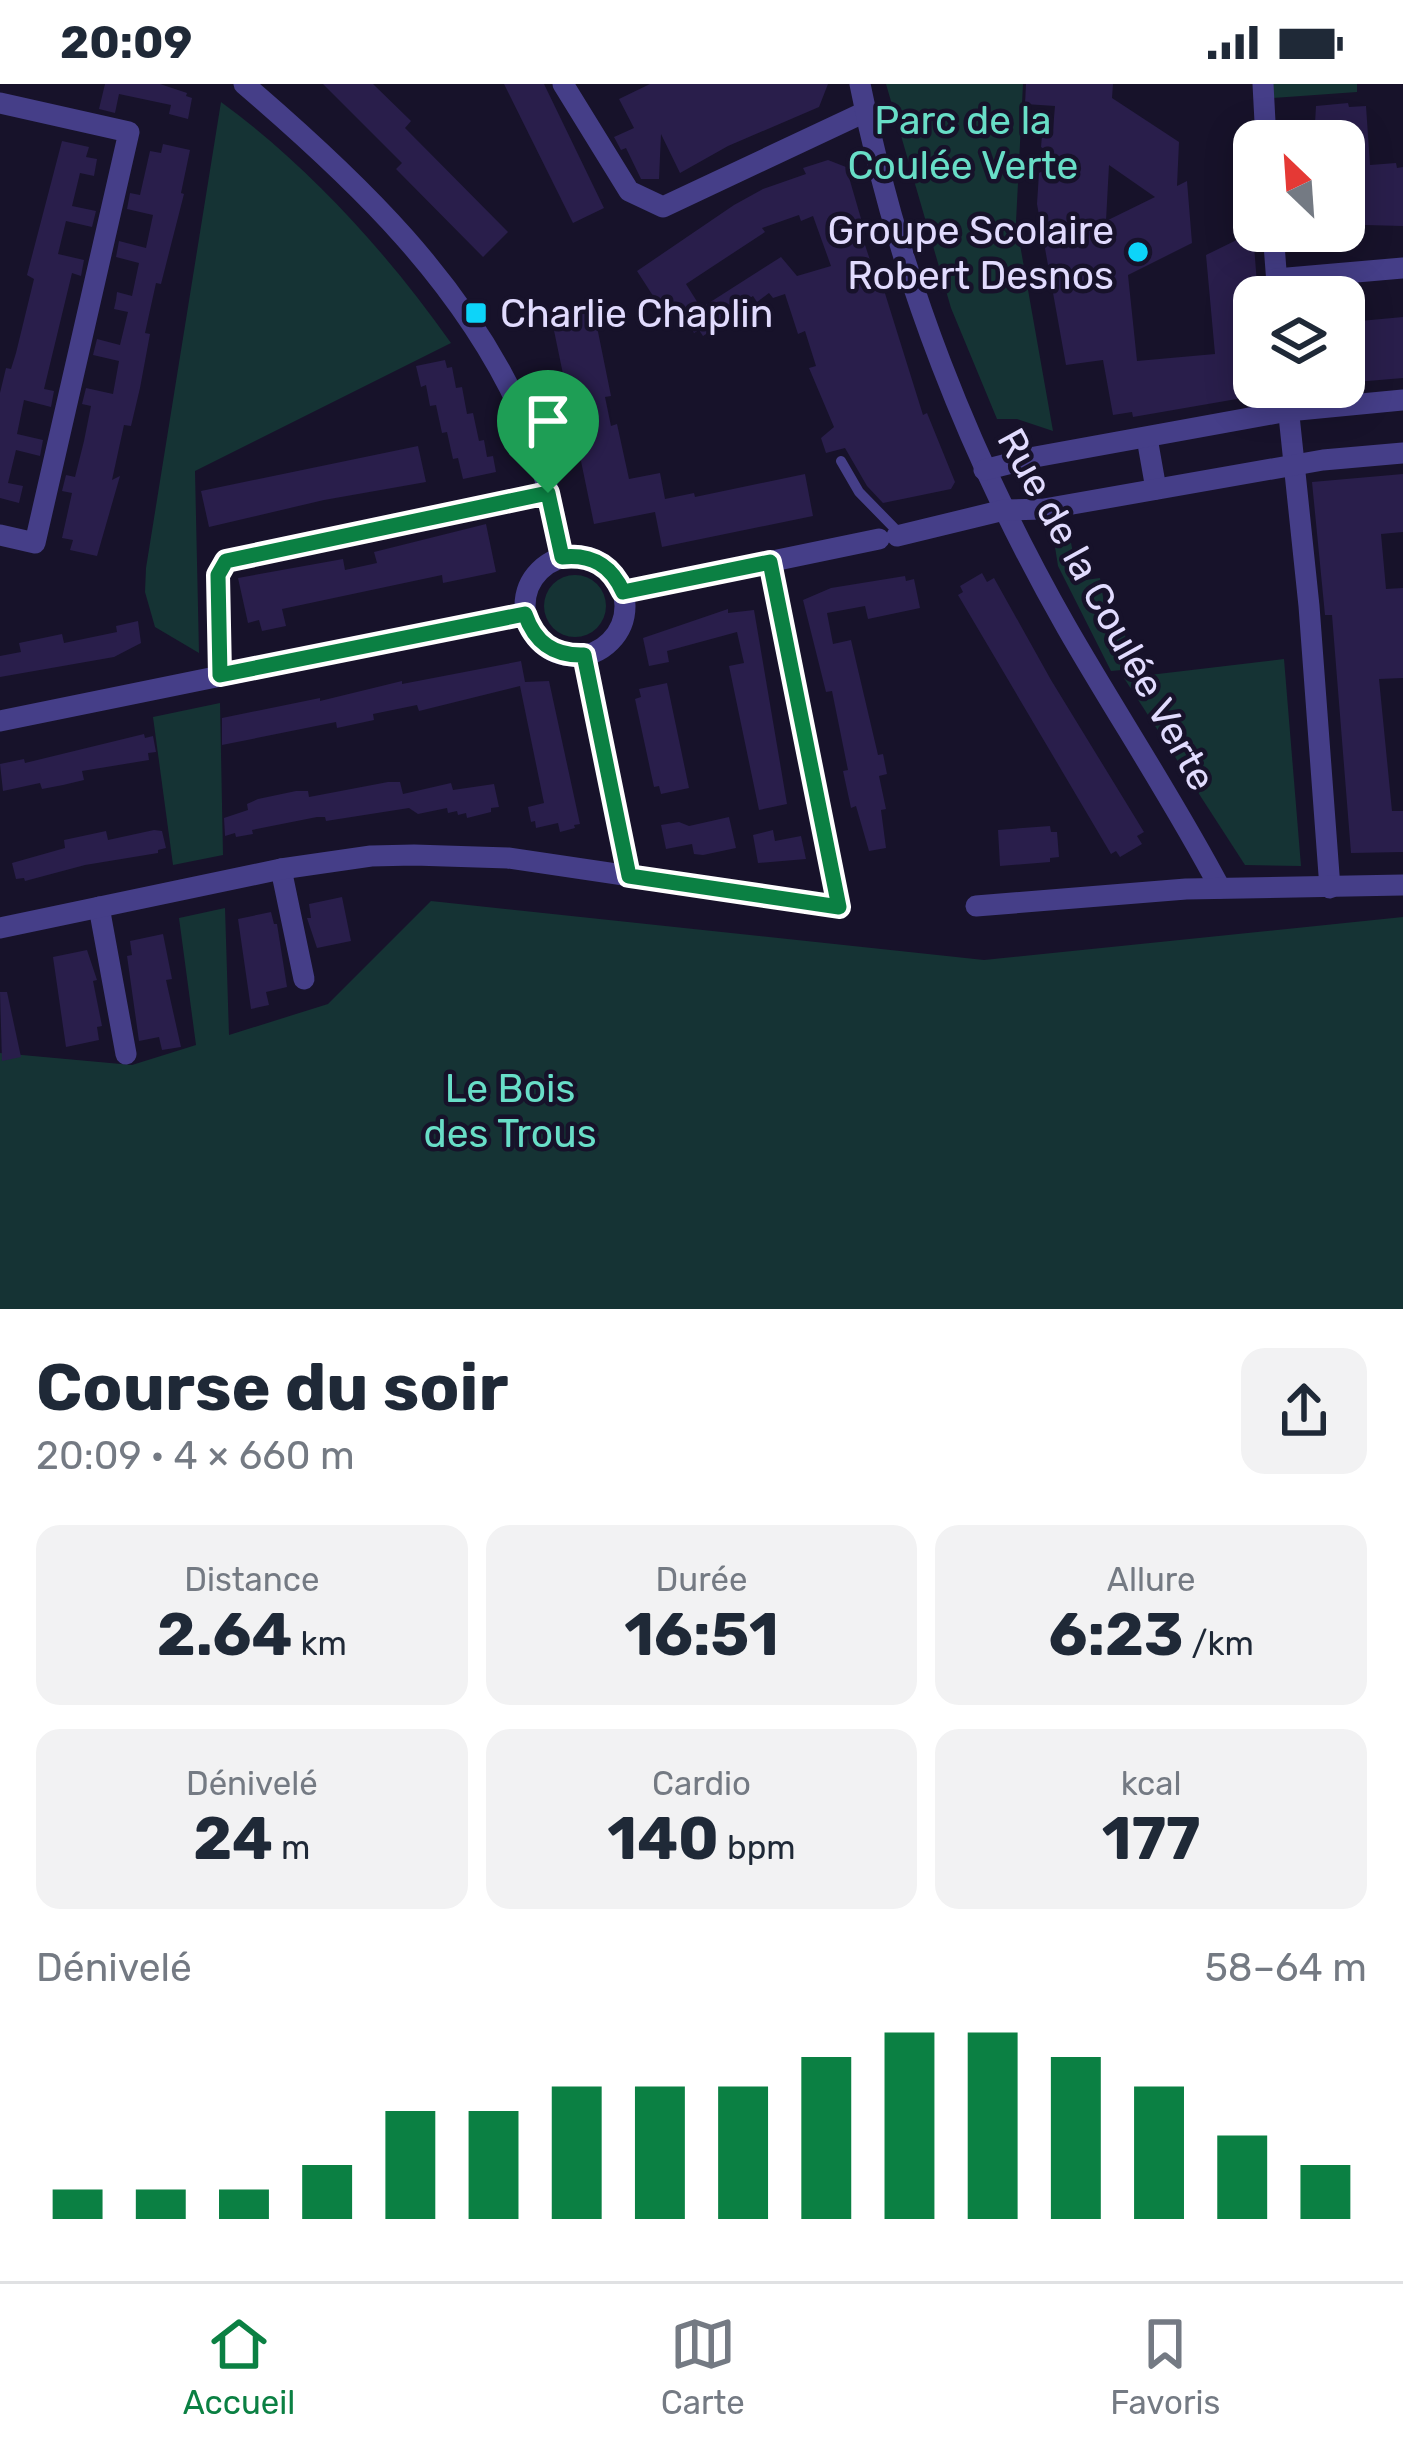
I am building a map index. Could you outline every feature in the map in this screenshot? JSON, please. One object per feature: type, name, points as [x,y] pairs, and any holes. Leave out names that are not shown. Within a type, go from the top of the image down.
[{"type":"street","points":[[244,84],[315,146],[447,287],[509,386],[528,428],[562,557]]},
{"type":"street","points":[[563,84],[629,191],[663,207],[865,112]]},
{"type":"street","name":"Rue de la Coulée Verte","points":[[860,84],[924,315],[984,470],[1066,626],[1220,888]]},
{"type":"street","points":[[1262,84],[1265,120]]},
{"type":"street","points":[[0,103],[129,132],[35,543],[0,535]]},
{"type":"street","points":[[1353,276],[1403,268]]},
{"type":"street","points":[[984,470],[1288,411],[1403,400]]},
{"type":"street","points":[[1288,408],[1330,888]]},
{"type":"street","points":[[1147,437],[1156,489]]},
{"type":"street","points":[[623,592],[1004,510],[1403,453]]},
{"type":"street","points":[[220,675],[218,575],[226,561],[548,493]]},
{"type":"street","points":[[578,556],[606,567],[623,592],[621,625],[612,639],[584,655],[553,651],[530,629],[525,614],[529,585],[549,563],[562,557],[578,556]]},
{"type":"street","points":[[0,928],[281,869],[371,856],[459,855],[839,907],[770,562]]},
{"type":"street","points":[[0,721],[525,614]]},
{"type":"street","points":[[584,655],[629,876]]},
{"type":"street","points":[[281,869],[304,979]]},
{"type":"street","points":[[976,906],[1220,888],[1403,885]]},
{"type":"street","points":[[99,907],[126,1054]]},
{"type":"lane","points":[[841,461],[892,536]]},
{"type":"green space","name":"Parc de la Coulée Verte","points":[[886,84],[1023,84],[1016,222],[1053,431],[1017,419],[997,419],[951,308]]},
{"type":"green space","points":[[1272,84],[1357,84],[1357,92],[1273,98]]},
{"type":"green space","points":[[221,102],[286,155],[346,214],[451,343],[195,471],[199,653],[155,627],[145,592]]},
{"type":"green space","points":[[1068,526],[1078,581],[1100,578],[1107,622],[1123,621],[1129,660],[1140,659],[1143,668],[1111,671],[1058,566],[1052,528]]},
{"type":"green space","points":[[575,575],[597,584],[606,606],[597,628],[575,637],[553,628],[544,606],[553,584]]},
{"type":"green space","points":[[1284,659],[1301,866],[1245,865],[1124,678]]},
{"type":"green space","points":[[220,703],[223,855],[173,865],[153,717]]},
{"type":"green space","name":"Le Bois des Trous","points":[[431,901],[984,960],[1403,917],[1403,1309],[0,1309],[0,1053],[132,1065],[196,1045],[179,918],[225,908],[229,1035],[328,1004]]},
{"type":"building","points":[[105,84],[160,84],[187,93],[192,98],[188,119],[169,114],[171,105],[119,94],[115,113],[99,109]]},
{"type":"building","points":[[323,84],[373,84],[411,121],[405,128],[508,232],[483,257],[396,169],[402,163]]},
{"type":"building","points":[[504,84],[544,84],[604,208],[573,223]]},
{"type":"building","points":[[650,84],[828,84],[819,107],[728,146],[680,173],[661,134],[659,179],[641,179],[626,148],[621,150],[614,137],[634,128],[619,99]]},
{"type":"building","points":[[1026,84],[1113,84],[1112,98],[1179,142],[1177,186],[1187,181],[1192,243],[1128,275],[1137,361],[1215,354],[1206,255],[1233,242],[1233,252],[1255,252],[1256,276],[1233,276],[1233,400],[1133,417],[1132,412],[1113,415],[1103,360],[1066,365],[1037,204],[1039,173],[1062,161],[1041,147],[1042,135],[1053,129],[1055,106],[1025,104]],"holes":[[[1109,165],[1155,197],[1106,221]]]},
{"type":"building","points":[[1316,106],[1366,106],[1370,165],[1403,167],[1403,226],[1365,225],[1365,120],[1315,120]]},
{"type":"building","points":[[62,141],[89,147],[86,157],[97,159],[94,176],[80,173],[72,206],[96,211],[92,227],[66,221],[58,254],[84,260],[81,276],[72,273],[44,389],[54,391],[51,407],[24,400],[17,434],[43,440],[40,456],[16,450],[8,483],[23,486],[19,503],[0,498],[0,393],[6,368],[11,369],[16,353],[34,279],[27,275]]},
{"type":"building","points":[[163,144],[190,150],[184,194],[161,284],[156,283],[140,388],[131,426],[124,425],[112,480],[120,476],[97,556],[70,550],[73,540],[62,538],[72,493],[62,491],[66,475],[75,477],[84,441],[91,406],[82,404],[86,388],[113,394],[119,361],[93,355],[97,339],[120,345],[128,312],[114,309],[117,292],[132,296],[139,263],[116,257],[119,241],[146,248],[153,215],[127,209],[130,193],[140,195],[150,151],[161,153]]},
{"type":"building","points":[[828,160],[846,167],[864,229],[860,230],[874,272],[878,271],[923,415],[927,413],[955,482],[951,489],[883,503],[845,448],[826,453],[821,438],[834,427],[809,368],[816,366],[805,331],[798,334],[785,294],[773,298],[769,293],[757,302],[753,296],[725,313],[729,319],[703,336],[690,326],[685,329],[665,298],[657,302],[637,271],[734,205],[806,174],[803,168]],"holes":[[[799,215],[801,221],[813,216],[831,266],[797,276],[781,257],[701,308],[686,284],[765,232],[762,228]]]},
{"type":"building","points":[[593,307],[611,396],[605,397],[611,426],[617,424],[629,479],[660,473],[665,499],[805,474],[813,516],[662,547],[655,512],[594,524],[551,316]]},
{"type":"building","points":[[1403,317],[1403,378],[1365,381],[1365,321]]},
{"type":"building","points":[[445,360],[447,368],[452,367],[456,388],[462,387],[467,414],[473,413],[479,441],[484,440],[487,457],[493,456],[496,472],[463,479],[458,458],[453,459],[447,432],[442,433],[436,405],[430,406],[416,366]]},
{"type":"building","points":[[418,446],[426,482],[209,527],[201,491]]},
{"type":"building","points":[[1403,474],[1403,532],[1381,534],[1386,589],[1403,588],[1403,678],[1379,679],[1392,811],[1403,811],[1403,852],[1351,853],[1332,615],[1325,615],[1312,482]]},
{"type":"building","points":[[486,524],[496,572],[443,583],[442,575],[282,609],[286,626],[262,631],[259,620],[248,623],[238,578],[343,559],[345,570],[377,563],[374,552]]},
{"type":"building","points":[[982,573],[987,582],[994,578],[1144,832],[1137,836],[1142,844],[1120,857],[1116,851],[1111,854],[958,595],[963,592],[960,586]]},
{"type":"building","points":[[905,576],[906,581],[914,579],[920,608],[868,619],[865,606],[827,613],[833,644],[851,640],[878,755],[883,754],[887,774],[879,776],[886,809],[881,810],[886,848],[869,851],[856,806],[851,808],[832,691],[826,692],[803,600],[831,588]]},
{"type":"building","points":[[728,609],[728,613],[754,610],[787,804],[759,810],[729,666],[744,663],[737,632],[667,651],[669,662],[649,666],[643,638]]},
{"type":"building","points":[[138,621],[141,643],[114,657],[0,677],[0,656],[21,652],[19,643],[62,634],[64,643],[117,632],[116,626]]},
{"type":"building","points":[[521,661],[525,682],[549,681],[580,824],[575,828],[560,832],[558,823],[536,828],[535,821],[531,822],[528,807],[544,803],[520,686],[419,711],[417,705],[373,714],[374,720],[337,728],[336,722],[222,745],[222,718]]},
{"type":"building","points":[[667,683],[689,788],[661,794],[659,786],[654,787],[635,699],[641,697],[639,689]]},
{"type":"building","points":[[144,734],[145,738],[153,736],[156,752],[148,753],[149,760],[82,771],[84,780],[63,785],[42,789],[40,783],[3,791],[0,764],[24,759],[25,763]]},
{"type":"building","points":[[400,782],[403,794],[451,783],[453,790],[494,784],[499,807],[467,818],[466,813],[448,813],[447,808],[418,814],[409,808],[326,821],[317,817],[252,830],[253,834],[225,836],[224,818],[248,810],[247,804],[258,799],[296,791],[308,791],[309,797]]},
{"type":"building","points":[[729,817],[736,848],[703,855],[694,854],[692,844],[666,849],[661,825],[679,822],[689,826]]},
{"type":"building","points":[[1050,826],[1051,832],[1057,832],[1059,857],[1000,866],[998,830]]},
{"type":"building","points":[[773,830],[775,841],[801,836],[806,859],[758,863],[753,835]]},
{"type":"building","points":[[106,831],[108,840],[162,831],[166,848],[158,853],[16,879],[12,863],[65,848],[64,840]]},
{"type":"building","points":[[342,897],[351,941],[317,948],[307,918],[311,918],[309,904]]},
{"type":"building","points":[[271,912],[287,987],[266,992],[269,1005],[251,1009],[238,919]]},
{"type":"building","points":[[163,934],[172,979],[166,980],[181,1047],[162,1050],[159,1037],[139,1041],[127,956],[132,955],[130,941]]},
{"type":"building","points":[[87,950],[97,980],[93,981],[102,1026],[97,1027],[99,1040],[66,1047],[53,957]]},
{"type":"building","points":[[0,992],[7,992],[21,1057],[2,1061]]},
{"type":"place","name":"Groupe Scolaire Robert Desnos","points":[[1138,252]]},
{"type":"place","name":"Charlie Chaplin","points":[[476,313]]},
{"type":"route","points":[[548,493],[562,557],[593,559],[616,578],[623,592],[770,562],[839,907],[629,876],[584,655],[568,656],[540,642],[525,614],[220,675],[218,575],[226,561],[548,493]]}]
